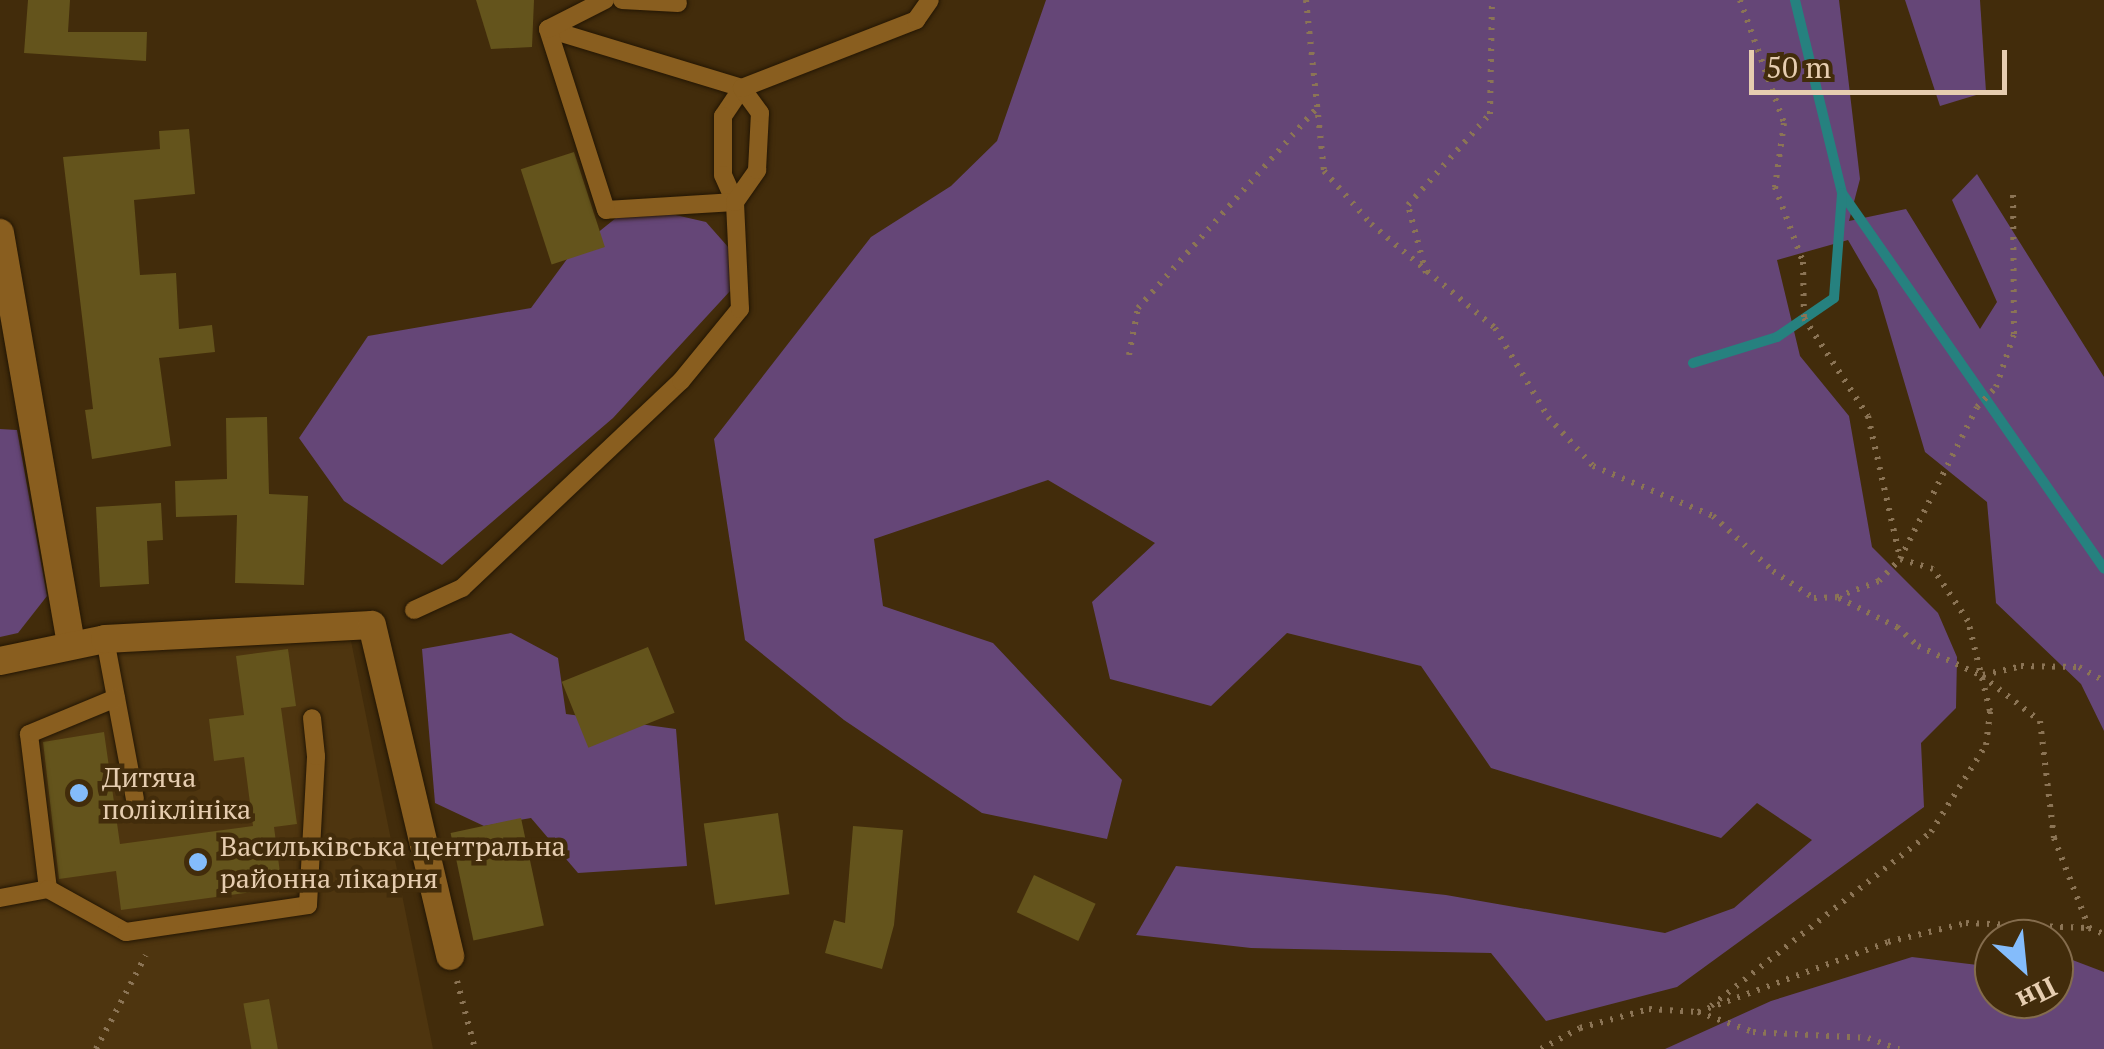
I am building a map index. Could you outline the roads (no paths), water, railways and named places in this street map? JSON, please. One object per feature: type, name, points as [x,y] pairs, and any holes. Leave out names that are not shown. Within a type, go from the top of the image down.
[{"type":"street","points":[[0,232],[71,644]]},
{"type":"street","points":[[0,661],[105,639],[372,625],[450,956]]},
{"type":"lane","points":[[548,28],[605,0]]},
{"type":"lane","points":[[622,0],[678,3]]},
{"type":"lane","points":[[414,610],[462,588],[681,381],[740,309],[735,202],[723,175],[723,116],[742,88],[916,20],[930,0]]},
{"type":"lane","points":[[548,28],[742,88],[760,113],[756,170],[735,202]]},
{"type":"lane","points":[[548,28],[606,210],[735,202]]},
{"type":"lane","points":[[105,639],[135,799]]},
{"type":"lane","points":[[48,889],[29,734],[116,698]]},
{"type":"lane","points":[[0,898],[48,889],[126,932],[308,905],[316,756],[312,718]]},
{"type":"waterway","points":[[1795,0],[1842,193],[2104,569]]},
{"type":"waterway","points":[[1693,363],[1777,337],[1834,298],[1842,193]]},
{"type":"place","name":"Дитяча поліклініка","points":[[79,793]]},
{"type":"place","name":"Васильківська центральна районна лікарня","points":[[198,862]]}]
